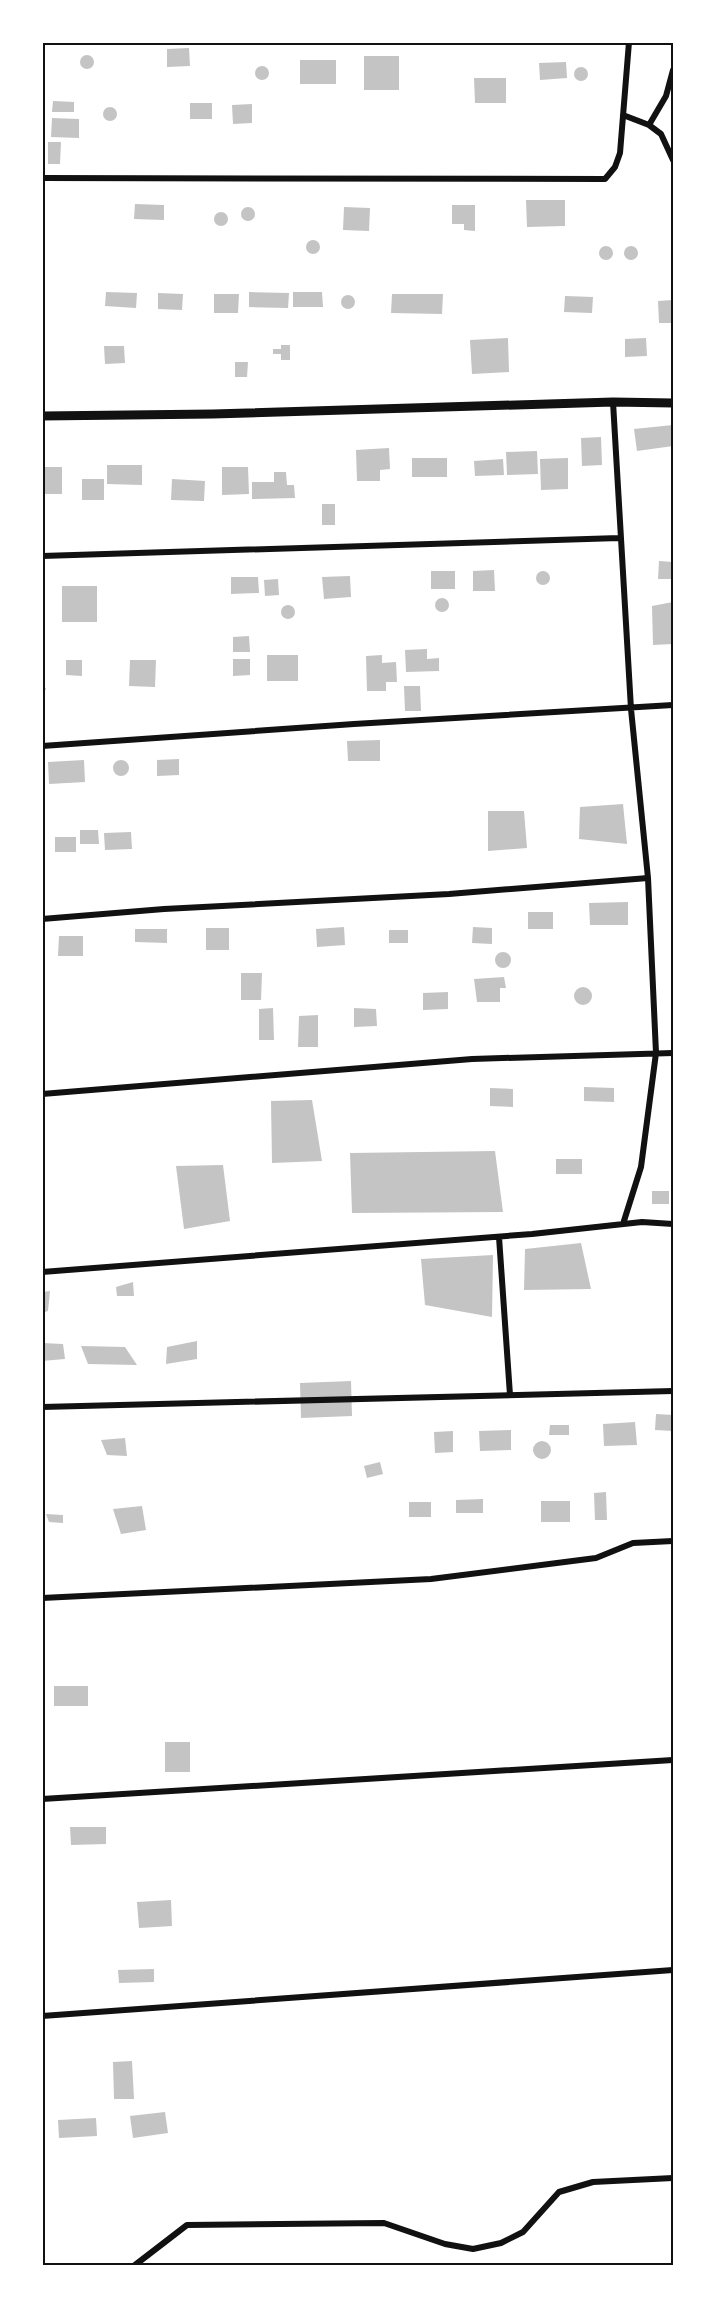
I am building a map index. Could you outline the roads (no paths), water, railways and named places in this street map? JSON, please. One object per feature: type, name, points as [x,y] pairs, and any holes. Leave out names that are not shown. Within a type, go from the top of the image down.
[{"type":"street","points":[[42,178],[605,179],[615,167],[620,153],[629,42]]},
{"type":"street","points":[[649,125],[666,96],[673,70]]},
{"type":"street","points":[[623,115],[649,125],[661,134],[673,160]]},
{"type":"street","points":[[42,416],[213,414],[613,402],[673,403]]},
{"type":"street","points":[[613,402],[631,709],[648,878],[656,1053],[641,1167],[623,1224]]},
{"type":"street","points":[[42,556],[620,538]]},
{"type":"street","points":[[42,746],[673,705]]},
{"type":"street","points":[[42,919],[164,909],[449,894],[648,878]]},
{"type":"street","points":[[42,1094],[472,1059],[673,1053]]},
{"type":"street","points":[[42,1272],[499,1237],[642,1222],[673,1224]]},
{"type":"street","points":[[499,1237],[510,1395]]},
{"type":"street","points":[[42,1407],[673,1391]]},
{"type":"street","points":[[42,1598],[431,1579],[596,1558],[633,1543],[673,1541]]},
{"type":"street","points":[[42,1799],[673,1760]]},
{"type":"street","points":[[42,2016],[673,1970]]},
{"type":"street","points":[[135,2265],[187,2225],[384,2223],[445,2244],[473,2249],[501,2243],[523,2232],[559,2192],[594,2182],[673,2178]]}]
